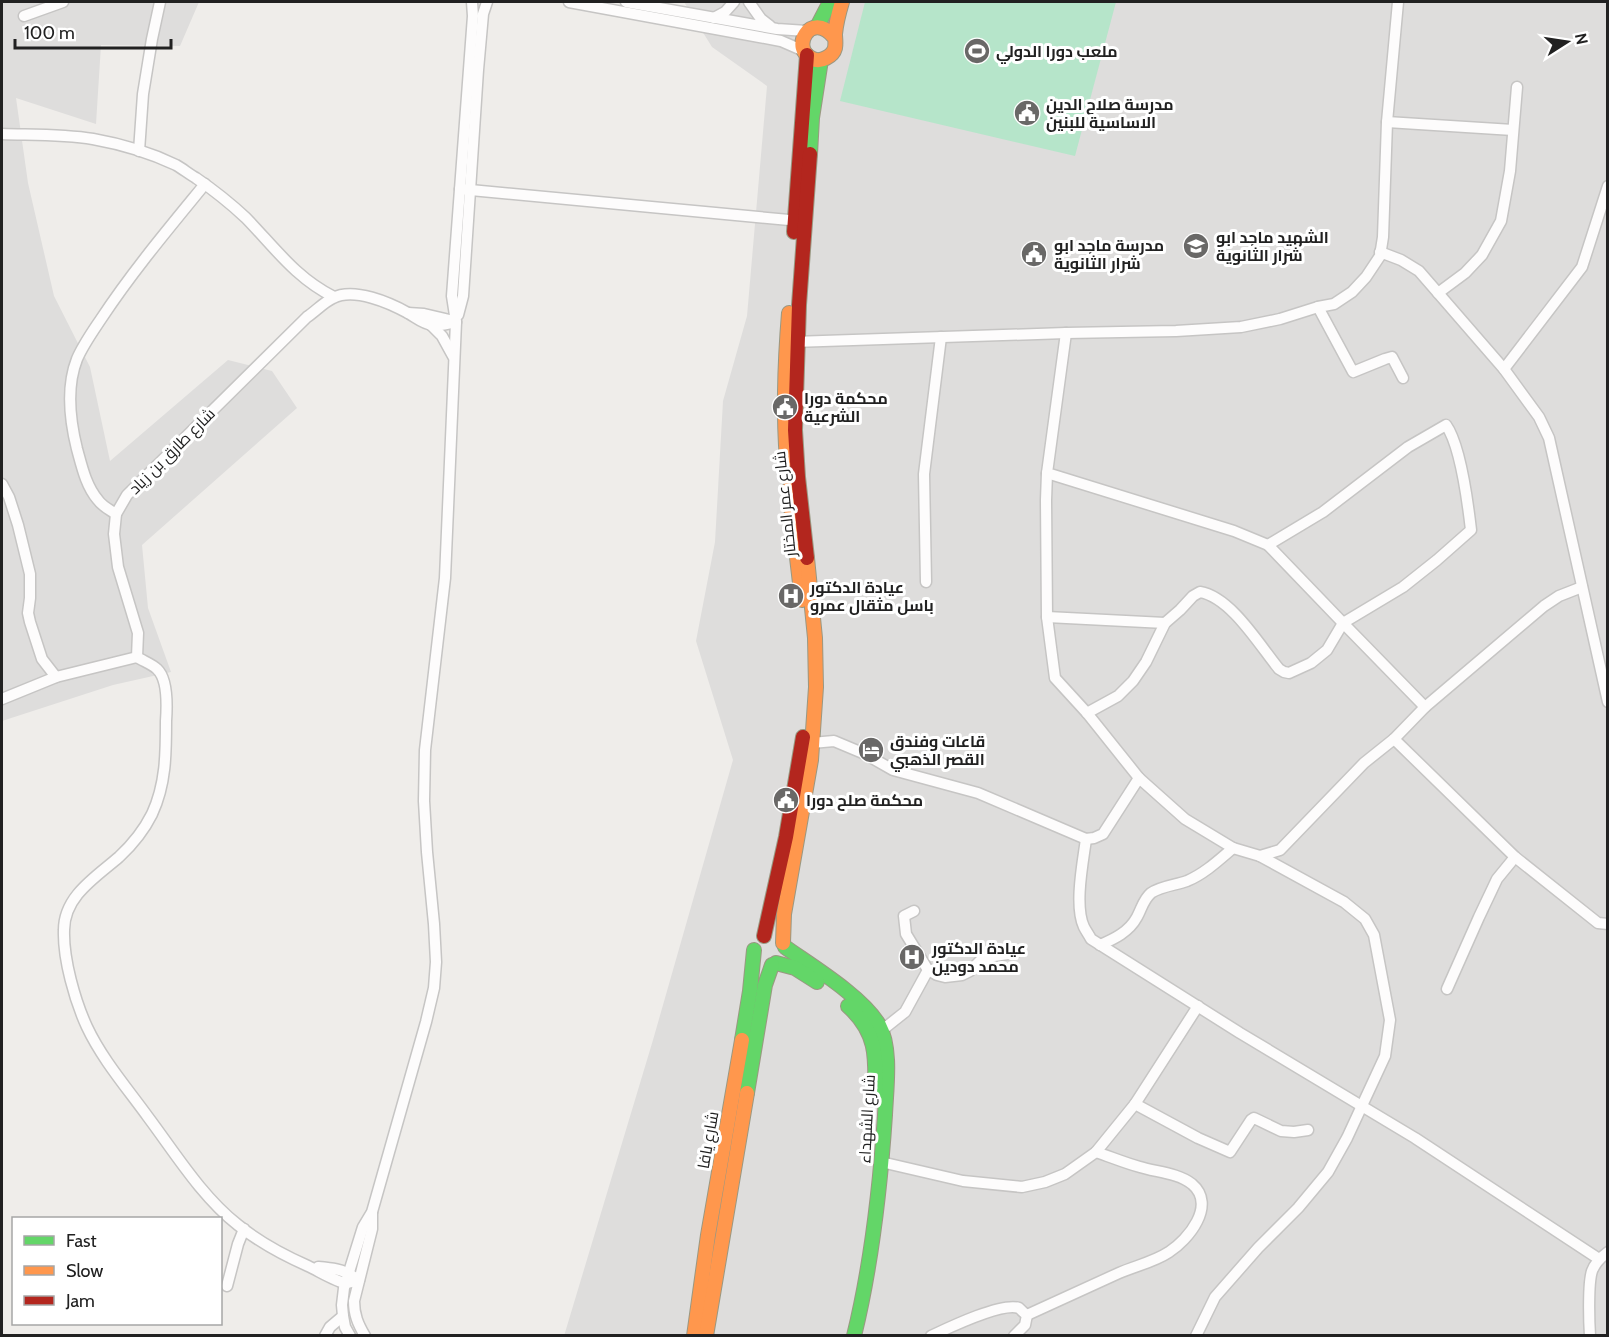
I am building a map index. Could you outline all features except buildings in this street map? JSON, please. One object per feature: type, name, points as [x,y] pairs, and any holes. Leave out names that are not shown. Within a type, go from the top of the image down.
[{"type":"main road","points":[[830,2],[802,40],[805,53],[816,60],[830,56],[835,48],[834,37],[842,2]]},
{"type":"main road","points":[[812,29],[826,29],[834,37]]},
{"type":"main road","name":"شارع عمر المختار","points":[[764,936],[786,837],[802,746],[806,699],[806,631],[792,524],[784,429],[800,221],[805,53]]},
{"type":"main road","name":"شارع عمر المختار","points":[[800,221],[821,60]]},
{"type":"main road","name":"شارع عمر المختار","points":[[784,945],[784,914],[795,858],[812,743],[816,687],[815,638],[798,477],[792,341]]},
{"type":"main road","points":[[764,936],[776,936],[784,945],[783,957],[774,964],[767,965],[758,960],[754,950],[758,940],[764,936]]},
{"type":"main road","name":"شارع الشهداء","points":[[784,945],[852,997],[871,1015],[880,1027],[887,1058],[881,1162],[872,1248],[864,1296],[854,1335]]},
{"type":"main road","name":"شارع يافا","points":[[694,1335],[708,1235],[750,991],[754,950]]},
{"type":"main road","name":"شارع الشهداء","points":[[774,964],[795,968],[802,972],[854,1010],[869,1031],[874,1047],[875,1099],[869,1199],[856,1295],[845,1335]]},
{"type":"main road","name":"شارع يافا","points":[[706,1335],[765,985],[774,964]]},
{"type":"street","points":[[24,16],[63,2]]},
{"type":"street","points":[[139,151],[143,94],[160,2]]},
{"type":"street","points":[[350,1335],[345,1327],[342,1305],[347,1278],[363,1227],[372,1212],[434,988],[436,962],[424,801],[425,750],[445,578],[456,322],[463,296],[472,2]]},
{"type":"street","points":[[456,322],[452,296],[483,14],[487,2]]},
{"type":"street","points":[[569,2],[781,41],[805,53]]},
{"type":"street","points":[[626,2],[773,28],[812,29]]},
{"type":"street","points":[[714,18],[725,12],[734,2]]},
{"type":"street","points":[[749,2],[761,19],[773,28]]},
{"type":"street","points":[[792,341],[1176,331],[1241,327],[1334,304],[1352,292],[1366,277],[1380,256],[1383,237],[1387,122],[1398,2]]},
{"type":"street","points":[[1438,293],[1465,273],[1482,255],[1501,221],[1510,171],[1517,87]]},
{"type":"street","points":[[1387,122],[1513,130]]},
{"type":"street","points":[[2,134],[93,139],[139,151],[178,166],[223,196],[284,260],[306,280],[334,297],[348,294],[362,295],[408,313],[420,321],[431,320],[442,326],[456,322]]},
{"type":"street","points":[[137,657],[138,633],[118,567],[114,534],[116,514],[99,502],[89,486],[81,463],[73,432],[72,382],[77,359],[115,298],[205,184]]},
{"type":"street","points":[[1504,369],[1582,267],[1608,186]]},
{"type":"street","points":[[465,189],[800,221]]},
{"type":"street","points":[[1380,252],[1401,260],[1419,272],[1504,369],[1539,417],[1549,438],[1608,702]]},
{"type":"street","points":[[431,320],[448,304],[452,296]]},
{"type":"street","name":"شارع طارق بن زياد","points":[[116,514],[127,495],[135,487],[307,317],[334,297]]},
{"type":"street","points":[[1318,307],[1353,372],[1392,357],[1403,378]]},
{"type":"street","points":[[431,320],[454,358]]},
{"type":"street","points":[[1066,333],[1047,473],[1047,617],[1055,678],[1087,712],[1139,777],[1185,819],[1233,848],[1260,856],[1344,902],[1365,919],[1374,934],[1390,1020],[1385,1056],[1347,1138],[1328,1172],[1215,1298],[1196,1335]]},
{"type":"street","points":[[926,582],[924,474],[941,337]]},
{"type":"street","points":[[1087,712],[1118,696],[1133,681],[1150,655],[1165,623],[1200,592],[1222,601],[1231,609],[1280,669],[1287,673],[1306,666],[1327,650],[1343,623],[1403,586],[1471,530],[1459,461],[1450,431],[1446,425],[1408,447],[1323,512],[1268,545]]},
{"type":"street","points":[[1047,473],[1233,531],[1268,545],[1425,707]]},
{"type":"street","points":[[2,484],[18,525],[30,574],[28,613],[30,622],[42,659],[56,677]]},
{"type":"street","points":[[1260,856],[1280,850],[1364,763],[1394,739],[1425,707],[1544,606],[1559,596],[1582,587]]},
{"type":"street","points":[[1047,617],[1165,623]]},
{"type":"street","points":[[2,699],[56,677],[137,657],[158,669],[164,683],[167,701],[166,766],[152,815],[139,835],[72,901],[66,916],[65,955],[80,1010],[102,1053],[211,1199],[237,1224],[266,1245],[308,1267],[359,1281]]},
{"type":"street","points":[[1394,739],[1515,857],[1598,922],[1608,924]]},
{"type":"street","points":[[812,743],[834,741],[893,770],[978,794],[1086,839],[1103,834],[1139,777]]},
{"type":"street","points":[[1086,839],[1080,913],[1083,926],[1091,939],[1415,1138],[1599,1260]]},
{"type":"street","points":[[1100,945],[1126,931],[1137,917],[1143,902],[1153,892],[1188,880],[1206,870],[1233,848]]},
{"type":"street","points":[[1447,989],[1497,879],[1515,857]]},
{"type":"street","points":[[914,910],[904,916],[906,934],[928,970],[941,976],[962,975],[985,958],[1015,953]]},
{"type":"street","points":[[881,1031],[905,1012],[928,970]]},
{"type":"street","points":[[881,1162],[963,1181],[1022,1187],[1045,1182],[1065,1174],[1096,1152],[1135,1104],[1198,1006]]},
{"type":"street","points":[[1135,1104],[1198,1138],[1230,1152],[1254,1118],[1281,1131],[1308,1130]]},
{"type":"street","points":[[1026,1315],[1168,1253],[1183,1242],[1199,1219],[1200,1200],[1191,1184],[1165,1173],[1139,1167],[1096,1152]]},
{"type":"street","points":[[365,1335],[354,1312],[354,1301],[372,1229],[372,1212]]},
{"type":"street","points":[[227,1286],[244,1229]]},
{"type":"street","points":[[1590,1335],[1591,1272],[1608,1252]]},
{"type":"street","points":[[931,1335],[996,1310],[1020,1308],[1026,1315],[1025,1325],[1014,1335]]},
{"type":"street","points":[[325,1335],[330,1327],[343,1316]]},
{"type":"shaded area","points":[[2,2],[199,2],[180,46],[101,45],[96,124],[16,98],[28,183],[54,296],[90,367],[110,461],[228,360],[272,371],[297,408],[142,545],[148,608],[171,672],[113,685],[2,721]]},
{"type":"shaded area","points":[[684,2],[1607,2],[1607,1335],[564,1336],[653,1040],[733,760],[696,641],[715,542],[723,401],[747,316],[767,86],[712,47]]},
{"type":"green space","name":"ملعب دورا الدولي","points":[[865,2],[1116,2],[1075,156],[840,101]]},
{"type":"traffic: fast","points":[[817,27],[830,2]]},
{"type":"traffic: fast","points":[[810,154],[812,118],[821,60]]},
{"type":"traffic: fast","points":[[785,947],[836,983],[861,1004],[879,1025],[886,1046],[887,1081],[878,1199],[866,1281],[854,1336]]},
{"type":"traffic: fast","points":[[742,1040],[754,950]]},
{"type":"traffic: fast","points":[[776,963],[795,968],[817,982]]},
{"type":"traffic: fast","points":[[747,1093],[765,985],[772,965]]},
{"type":"traffic: fast","points":[[848,1006],[858,1016],[870,1036],[875,1058],[875,1096]]},
{"type":"traffic: slow","points":[[834,37],[817,27],[810,29],[803,41],[803,48],[806,54],[816,60],[824,59],[832,54],[835,48],[835,30],[842,2]]},
{"type":"traffic: slow","points":[[787,460],[785,386],[789,313]]},
{"type":"traffic: slow","points":[[789,489],[802,600]]},
{"type":"traffic: slow","points":[[783,943],[784,914],[811,760],[816,687],[815,638],[807,558]]},
{"type":"traffic: slow","points":[[694,1336],[708,1235],[742,1040]]},
{"type":"traffic: slow","points":[[706,1336],[747,1093]]},
{"type":"traffic: jam","points":[[794,232],[807,55]]},
{"type":"traffic: jam","points":[[807,558],[795,430],[799,305],[810,154]]},
{"type":"traffic: jam","points":[[764,936],[786,837],[803,737]]},
{"type":"place","name":"ملعب دورا الدولي","points":[[977,51]]},
{"type":"place","name":"مدرسة صلاح الدين الاساسية للبنين","points":[[1027,113]]},
{"type":"place","name":"الشهيد ماجد ابو شرار الثانوية","points":[[1196,246]]},
{"type":"place","name":"مدرسة ماجد ابو شرار الثانوية","points":[[1034,254]]},
{"type":"place","name":"محكمة دورا الشرعية","points":[[785,407]]},
{"type":"place","name":"عيادة الدكتور باسل مثقال عمرو","points":[[791,596]]},
{"type":"place","name":"قاعات وفندق القصر الذهبي","points":[[871,750]]},
{"type":"place","name":"محكمة صلح دورا","points":[[786,800]]},
{"type":"place","name":"عيادة الدكتور محمد دودين","points":[[912,957]]}]
